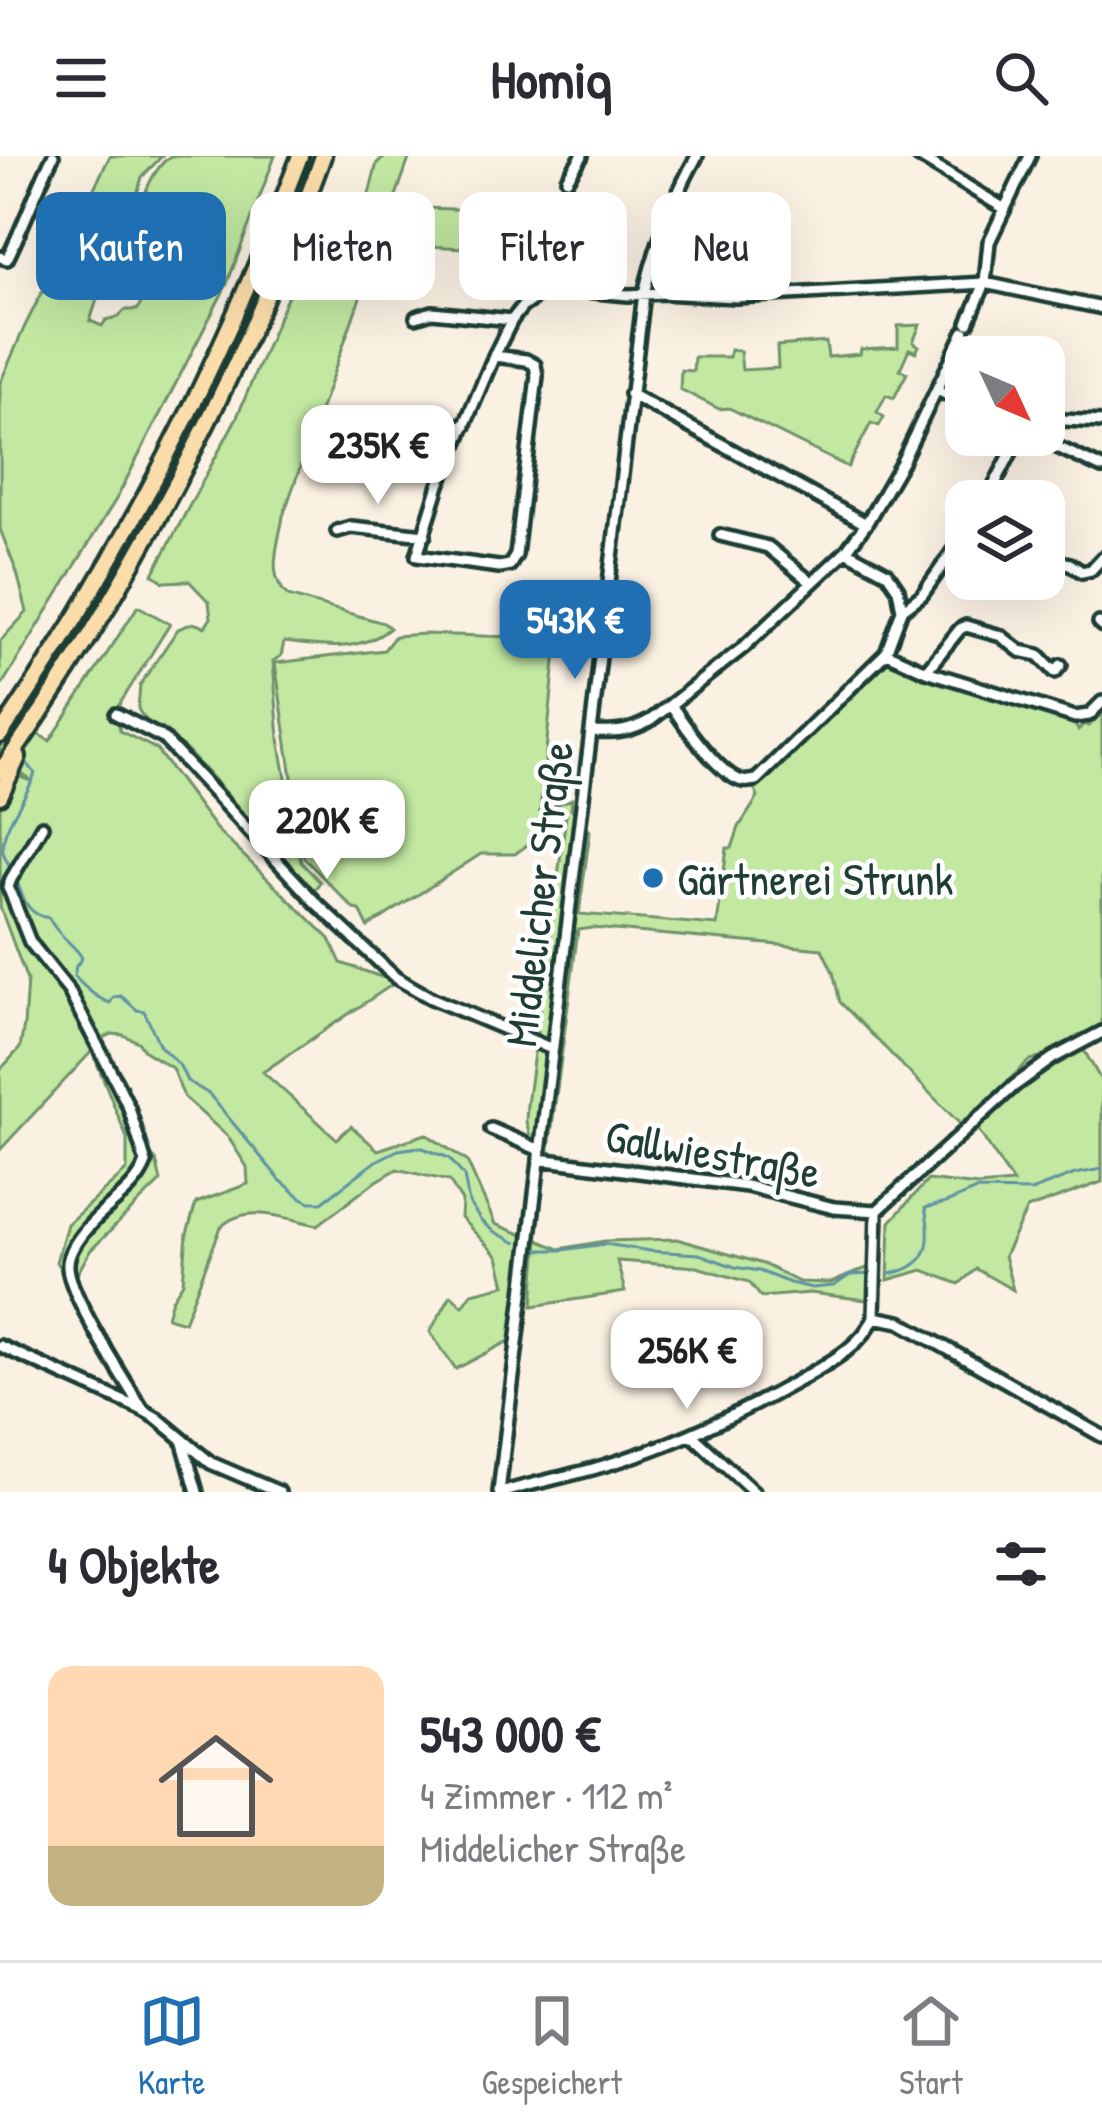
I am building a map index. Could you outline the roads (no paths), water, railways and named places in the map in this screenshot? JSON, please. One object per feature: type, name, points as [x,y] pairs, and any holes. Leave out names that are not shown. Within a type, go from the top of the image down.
[{"type":"highway","points":[[0,735],[110,560],[188,417],[300,156]]},
{"type":"highway","points":[[0,796],[7,767],[129,570],[206,427],[323,156]]},
{"type":"street","points":[[0,275],[3,258],[53,156]]},
{"type":"street","points":[[567,178],[582,156]]},
{"type":"street","name":"Middelicher Straße","points":[[502,1492],[644,293],[657,241],[697,156]]},
{"type":"street","points":[[917,156],[1005,209]]},
{"type":"street","points":[[592,732],[634,730],[670,705],[744,647],[846,551],[902,462],[938,390],[986,283],[989,242],[1030,156]]},
{"type":"street","points":[[494,356],[536,365],[516,556],[510,566],[500,568],[417,556],[439,485],[494,356],[512,320],[536,297],[562,289],[736,297],[986,283],[1102,308]]},
{"type":"street","points":[[416,317],[432,312],[512,320]]},
{"type":"street","points":[[938,390],[945,394]]},
{"type":"street","points":[[630,394],[866,524]]},
{"type":"street","points":[[369,429],[379,417],[465,426]]},
{"type":"street","points":[[1065,420],[1102,422]]},
{"type":"street","points":[[1065,451],[1099,467],[1102,450]]},
{"type":"street","points":[[337,531],[353,527],[425,535]]},
{"type":"street","points":[[720,535],[768,547],[812,583]]},
{"type":"street","points":[[670,705],[731,775],[756,780],[886,653],[902,610],[898,589],[887,573],[846,551]]},
{"type":"street","points":[[1065,564],[1082,572],[1102,558]]},
{"type":"street","points":[[902,610],[922,595],[945,562]]},
{"type":"street","points":[[926,671],[966,626],[1001,636],[1020,651],[1039,655],[1055,671],[1061,665]]},
{"type":"street","points":[[886,653],[926,671],[1076,717],[1090,715],[1102,702]]},
{"type":"street","points":[[116,714],[163,738],[316,903],[396,978],[431,998],[552,1048]]},
{"type":"street","points":[[42,826],[11,879],[10,894],[30,941],[69,991],[118,1084],[146,1163],[136,1182],[85,1230],[70,1252],[68,1265],[84,1308],[143,1410]]},
{"type":"street","points":[[502,1492],[600,1467],[692,1435],[821,1368],[869,1331],[874,1317],[877,1211],[1014,1086],[1102,1032]]},
{"type":"street","points":[[491,1129],[522,1151],[539,1155]]},
{"type":"street","name":"Gallwiestraße","points":[[539,1155],[747,1186],[834,1208],[877,1211]]},
{"type":"street","points":[[874,1317],[900,1322],[1102,1436]]},
{"type":"street","points":[[0,1346],[143,1410],[211,1463],[279,1492]]},
{"type":"street","points":[[692,1435],[754,1492]]},
{"type":"street","points":[[183,1443],[196,1492]]},
{"type":"waterway","points":[[12,870],[3,842],[35,773],[21,756]]},
{"type":"waterway","points":[[16,879],[31,909],[49,918],[82,958],[74,976],[105,1001],[121,996],[144,1011],[160,1046],[180,1066],[187,1081],[209,1094],[280,1180],[302,1198],[322,1202],[376,1161],[398,1150],[420,1147],[449,1158],[464,1176],[469,1203],[481,1221],[516,1243]]},
{"type":"waterway","points":[[889,1274],[913,1266],[925,1252],[925,1208],[976,1190],[1031,1191],[1102,1169]]},
{"type":"waterway","points":[[536,1250],[605,1244],[699,1254],[812,1288],[834,1286],[850,1275],[872,1274]]},
{"type":"place","name":"Gärtnerei Strunk","points":[[653,878]]}]
